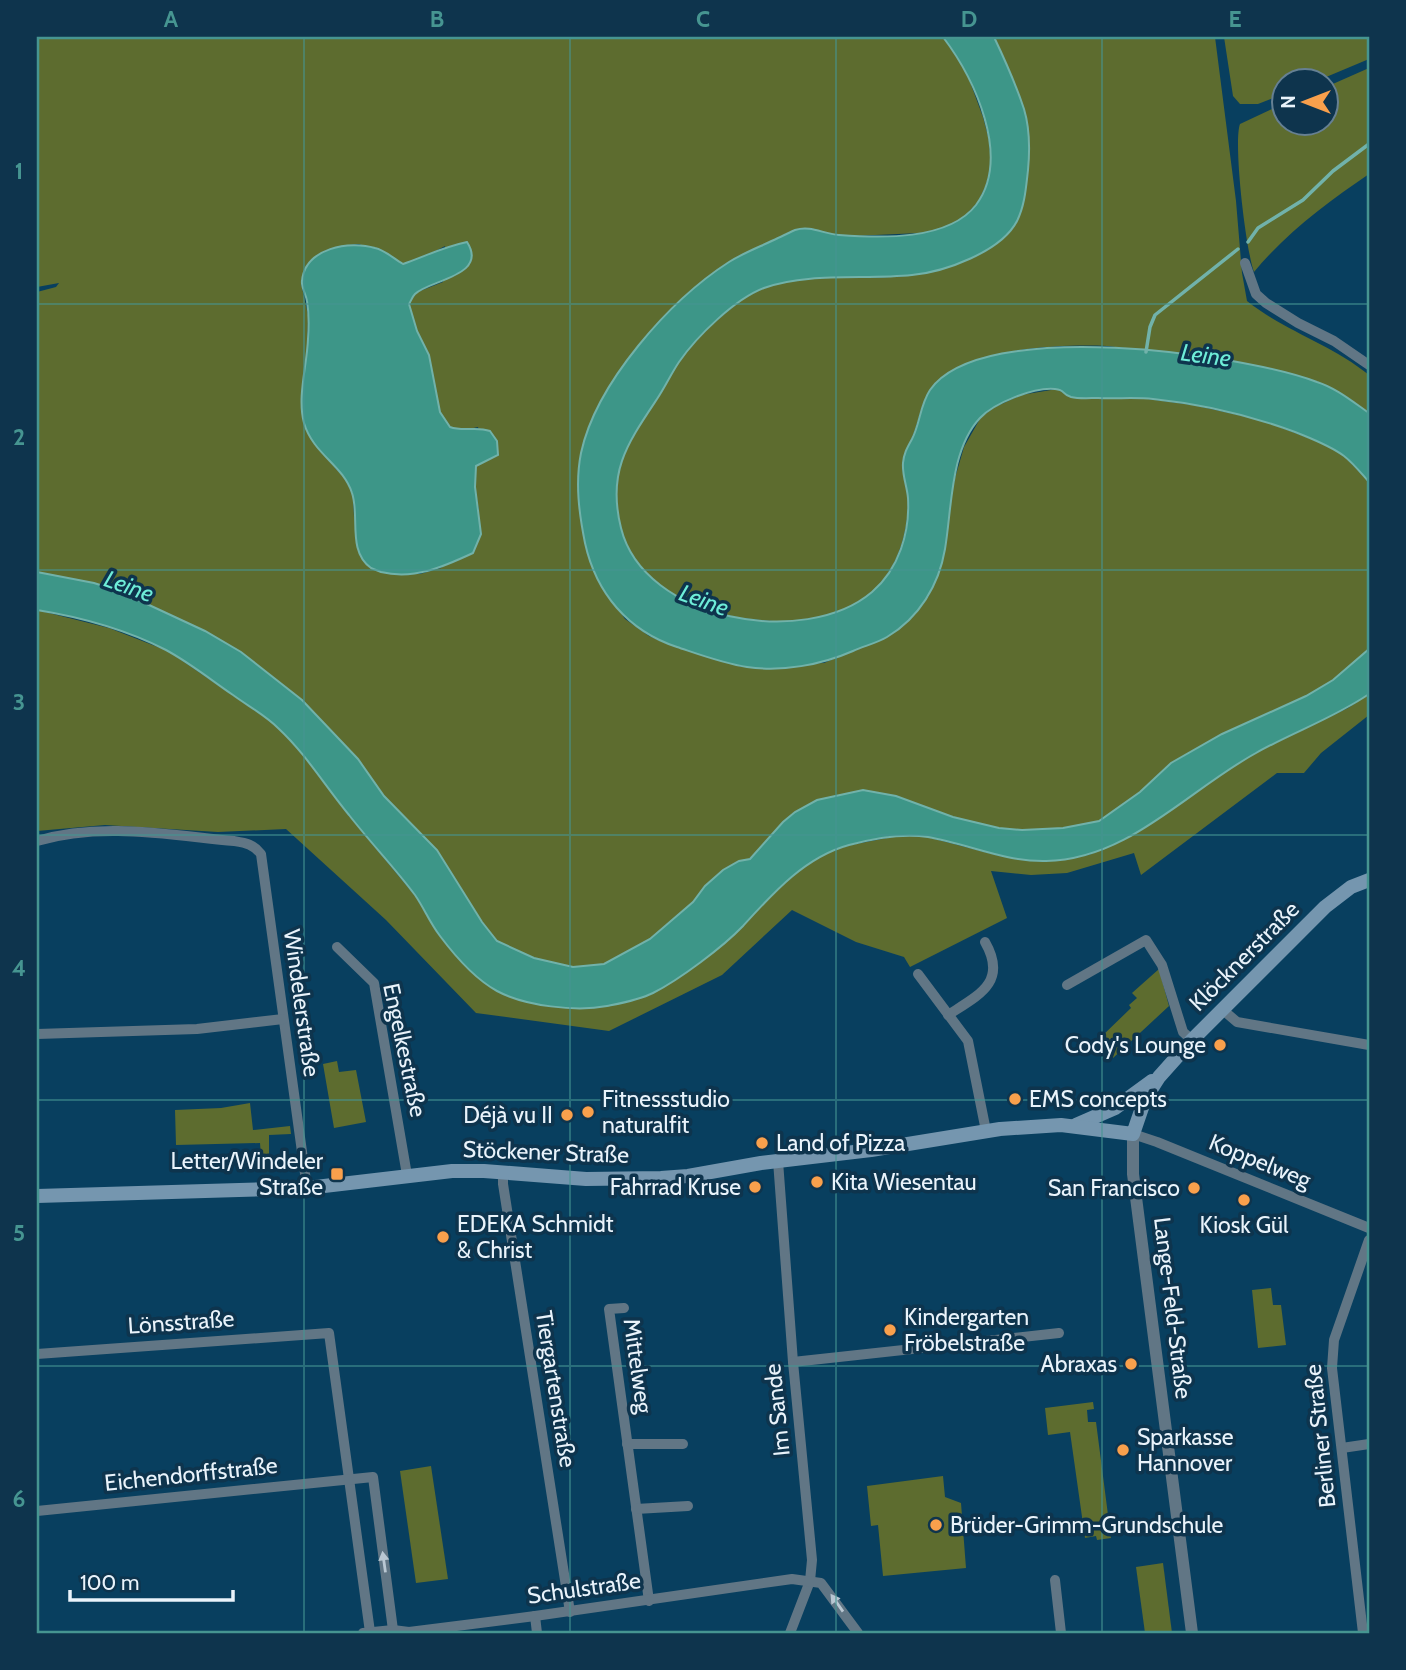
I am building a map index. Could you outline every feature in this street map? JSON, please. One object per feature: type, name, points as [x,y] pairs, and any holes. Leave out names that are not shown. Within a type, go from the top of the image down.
[{"type":"main road","name":"Klöcknerstraße","points":[[1159,1077],[1339,895],[1369,880]]},
{"type":"main road","points":[[1073,1126],[1115,1108],[1159,1077]]},
{"type":"main road","name":"Lange-Feld-Straße","points":[[1133,1134],[1145,1099],[1159,1077]]},
{"type":"main road","name":"Stöckener Straße","points":[[37,1196],[307,1188],[452,1171],[586,1179],[661,1178],[1042,1125],[1133,1134]]},
{"type":"street","points":[[1245,263],[1256,294],[1266,303],[1347,349],[1369,365]]},
{"type":"street","name":"Windelerstraße","points":[[37,841],[76,833],[132,831],[234,841],[256,847],[261,854],[307,1188]]},
{"type":"street","points":[[1067,985],[1146,940],[1162,965],[1184,1032],[1192,1041]]},
{"type":"street","points":[[948,1014],[983,992],[988,985],[994,964],[985,942]]},
{"type":"street","name":"Engelkestraße","points":[[337,947],[374,983],[407,1175]]},
{"type":"street","points":[[918,974],[968,1041],[986,1131]]},
{"type":"street","points":[[1223,1010],[1237,1022],[1369,1045]]},
{"type":"street","points":[[37,1034],[197,1029],[283,1019]]},
{"type":"street","name":"Koppelweg","points":[[1133,1134],[1369,1228]]},
{"type":"street","name":"Lange-Feld-Straße","points":[[1133,1134],[1133,1174],[1192,1633]]},
{"type":"street","name":"Im Sande","points":[[778,1161],[793,1362],[812,1560],[810,1581],[790,1633]]},
{"type":"street","name":"Tiergartenstraße","points":[[503,1172],[517,1279],[570,1612]]},
{"type":"street","name":"Berliner Straße","points":[[1363,1633],[1364,1582],[1332,1368],[1334,1340],[1369,1240]]},
{"type":"street","name":"Mittelweg","points":[[624,1308],[609,1310],[649,1601]]},
{"type":"street","name":"Lönsstraße","points":[[37,1354],[329,1333],[350,1479]]},
{"type":"street","points":[[793,1362],[1059,1333]]},
{"type":"street","name":"Mittelweg","points":[[627,1444],[682,1444]]},
{"type":"street","points":[[1342,1448],[1369,1444]]},
{"type":"street","points":[[370,1632],[350,1479],[373,1477],[393,1630]]},
{"type":"street","name":"Eichendorffstraße","points":[[37,1511],[350,1479]]},
{"type":"street","points":[[636,1509],[688,1506]]},
{"type":"street","name":"Schulstraße","points":[[363,1633],[393,1630],[409,1632],[570,1612],[792,1579],[810,1581]]},
{"type":"street","points":[[1055,1580],[1061,1633]]},
{"type":"street","points":[[810,1581],[821,1583],[827,1588],[858,1633]]},
{"type":"street","points":[[535,1616],[537,1633]]},
{"type":"shaded area","points":[[37,37],[943,37],[966,71],[989,140],[991,165],[986,185],[978,202],[964,217],[943,229],[920,233],[853,236],[832,235],[810,228],[794,230],[725,264],[690,291],[647,335],[609,387],[599,407],[578,483],[586,547],[591,565],[625,619],[649,636],[665,643],[742,667],[824,663],[869,644],[901,626],[929,596],[964,447],[981,417],[1021,395],[1057,389],[1070,397],[1148,399],[1193,405],[1261,420],[1327,445],[1344,456],[1369,482],[1369,649],[1333,680],[1306,696],[1222,734],[1171,763],[1140,792],[1099,821],[1063,828],[1022,830],[999,828],[953,817],[896,796],[863,790],[817,800],[795,812],[749,859],[739,861],[705,886],[693,902],[650,939],[604,964],[573,967],[534,958],[497,941],[451,872],[384,796],[358,759],[205,631],[119,591],[94,583],[37,572],[37,292],[56,287],[59,283],[37,287]],"holes":[[[359,244],[403,264],[445,246],[443,282],[415,293],[409,304],[417,331],[429,355],[440,412],[450,427],[460,431],[478,427],[484,460],[476,466],[475,487],[479,511],[441,568],[420,574],[391,574],[354,517],[353,495],[346,479],[335,468],[307,361],[308,315],[301,283],[324,254],[347,245]]]},
{"type":"shaded area","points":[[943,37],[994,37],[1014,82],[1026,117],[1029,147],[1025,196],[1017,221],[1009,232],[985,251],[940,270],[912,275],[818,278],[781,283],[753,293],[717,319],[679,362],[622,459],[616,491],[617,508],[621,528],[636,560],[660,585],[693,604],[730,616],[769,621],[808,619],[843,609],[872,592],[881,583],[901,549],[908,511],[903,459],[930,390],[958,367],[1002,354],[1056,348],[1115,348],[1175,353],[1281,371],[1324,385],[1369,413],[1369,482],[1347,459],[1320,442],[1243,415],[1171,401],[1077,398],[1058,390],[1036,391],[1015,397],[986,412],[970,431],[954,480],[945,549],[938,575],[918,610],[887,637],[828,660],[774,669],[730,664],[659,640],[629,620],[617,608],[606,594],[590,561],[578,498],[579,464],[589,426],[602,399],[638,346],[683,298],[735,258],[801,229],[874,237],[931,231],[964,217],[976,205],[986,186],[990,142],[977,96]]},
{"type":"shaded area","points":[[994,37],[1215,37],[1247,301],[1369,375],[1369,413],[1333,390],[1206,355],[1107,346],[1064,346],[990,356],[948,373],[933,386],[926,397],[904,459],[903,473],[908,501],[903,539],[888,573],[863,599],[828,616],[787,621],[727,615],[688,602],[645,572],[630,552],[620,529],[616,504],[618,477],[632,435],[658,398],[677,364],[691,347],[733,307],[760,290],[802,280],[892,277],[923,273],[968,258],[997,241],[1024,111]]},
{"type":"shaded area","points":[[1224,37],[1369,37],[1369,59],[1340,71],[1340,66],[1270,66],[1270,99],[1258,104],[1240,104],[1233,96]]},
{"type":"shaded area","points":[[1369,68],[1369,174],[1308,219],[1254,272],[1241,197],[1238,152],[1240,124],[1270,110],[1270,136],[1340,136],[1340,81]]},
{"type":"shaded area","points":[[467,242],[472,253],[464,270],[422,289],[414,295],[409,304],[417,331],[429,355],[440,412],[450,427],[490,431],[497,441],[498,455],[476,466],[475,487],[481,534],[473,553],[439,567],[417,573],[381,572],[371,568],[359,552],[354,502],[348,483],[314,443],[304,423],[302,392],[309,320],[302,281],[311,261],[330,249],[342,246],[379,249],[403,264]]},
{"type":"shaded area","points":[[37,572],[94,583],[119,591],[205,631],[241,652],[302,700],[358,759],[384,796],[437,850],[497,941],[534,958],[573,967],[604,964],[650,939],[693,902],[705,886],[723,870],[739,861],[750,859],[783,822],[817,800],[863,790],[896,796],[953,817],[999,828],[1063,828],[1099,821],[1140,792],[1171,763],[1222,734],[1306,696],[1333,680],[1369,649],[1369,694],[1256,753],[1131,836],[1076,858],[1031,861],[943,840],[908,836],[869,840],[833,851],[804,867],[724,944],[664,987],[642,998],[619,1004],[595,1008],[566,1008],[536,1004],[508,996],[489,986],[466,967],[436,931],[407,885],[298,748],[273,723],[166,650],[103,625],[37,610]]},
{"type":"shaded area","points":[[37,610],[109,628],[168,651],[276,725],[311,763],[345,811],[416,897],[437,933],[458,958],[497,991],[520,999],[577,1008],[601,1007],[653,993],[698,963],[741,928],[761,903],[810,862],[827,852],[902,835],[927,837],[1000,856],[1036,861],[1089,855],[1139,831],[1257,752],[1348,708],[1369,694],[1369,715],[1321,753],[1304,773],[1277,773],[1141,875],[1134,853],[1067,873],[1031,875],[991,871],[1007,918],[910,967],[904,957],[856,942],[792,910],[722,975],[609,1031],[476,1013],[386,920],[286,829],[218,832],[105,825],[37,831]]},
{"type":"shaded area","points":[[1159,969],[1169,1006],[1113,1058],[1100,1038],[1131,1008],[1129,1005],[1137,998],[1132,993]]},
{"type":"shaded area","points":[[337,1061],[339,1072],[356,1070],[366,1122],[334,1128],[323,1064]]},
{"type":"shaded area","points":[[250,1103],[253,1130],[290,1126],[291,1134],[269,1135],[269,1157],[261,1157],[260,1143],[176,1145],[175,1110],[221,1108]]},
{"type":"shaded area","points":[[1271,1288],[1273,1305],[1281,1305],[1286,1345],[1258,1348],[1252,1290]]},
{"type":"shaded area","points":[[1093,1402],[1094,1409],[1087,1410],[1088,1422],[1096,1422],[1111,1538],[1097,1540],[1096,1536],[1085,1538],[1070,1432],[1048,1435],[1045,1408]]},
{"type":"shaded area","points":[[431,1466],[448,1579],[416,1583],[400,1471]]},
{"type":"shaded area","points":[[943,1476],[945,1497],[961,1503],[966,1568],[883,1576],[878,1525],[871,1526],[867,1486]]},
{"type":"shaded area","points":[[1163,1563],[1172,1633],[1145,1633],[1136,1567]]},
{"type":"waterway","points":[[1248,242],[1258,228],[1303,200],[1333,171],[1369,144]]},
{"type":"waterway","points":[[1146,352],[1155,315],[1238,249]]},
{"type":"place","name":"Cody's Lounge","points":[[1220,1045]]},
{"type":"place","name":"EMS concepts","points":[[1015,1099]]},
{"type":"place","name":"Fitnessstudio naturalfit","points":[[588,1112]]},
{"type":"place","name":"Déjà vu II","points":[[567,1115]]},
{"type":"place","name":"Land of Pizza","points":[[762,1143]]},
{"type":"place","name":"Letter/Windeler Straße","points":[[337,1174]]},
{"type":"place","name":"Kita Wiesentau","points":[[817,1182]]},
{"type":"place","name":"Fahrrad Kruse","points":[[755,1187]]},
{"type":"place","name":"San Francisco","points":[[1194,1188]]},
{"type":"place","name":"Kiosk Gül","points":[[1244,1200]]},
{"type":"place","name":"EDEKA Schmidt & Christ","points":[[443,1237]]},
{"type":"place","name":"Kindergarten Fröbelstraße","points":[[890,1330]]},
{"type":"place","name":"Abraxas","points":[[1131,1364]]},
{"type":"place","name":"Sparkasse Hannover","points":[[1123,1450]]},
{"type":"place","name":"Brüder-Grimm-Grundschule","points":[[936,1525]]},
{"type":"water label","name":"Leine","points":[[1206,355]]},
{"type":"water label","name":"Leine","points":[[129,586]]},
{"type":"water label","name":"Leine","points":[[704,600]]}]
